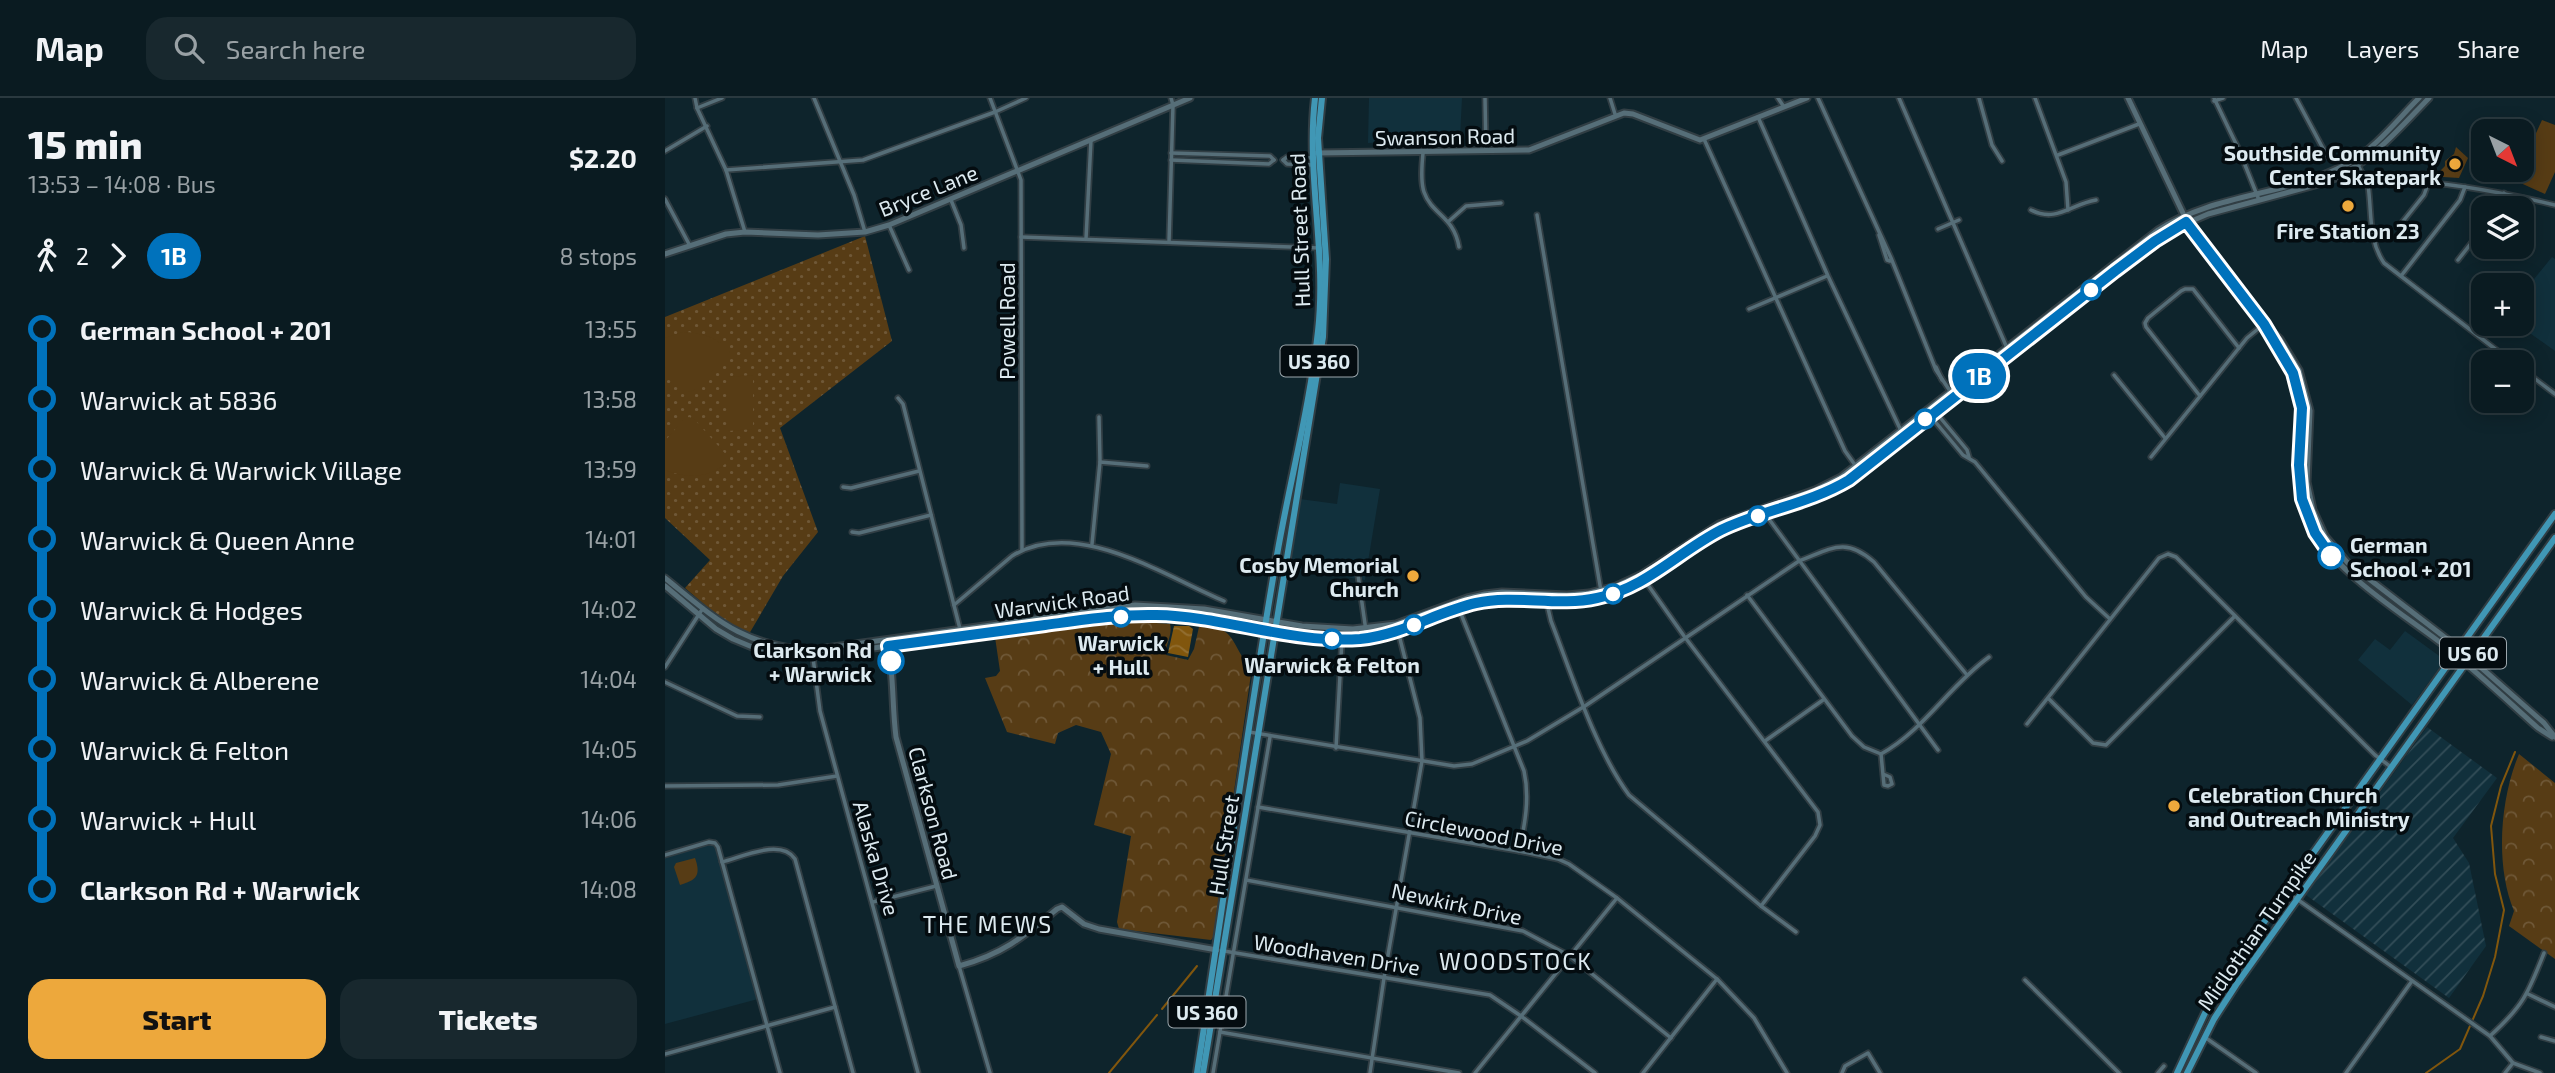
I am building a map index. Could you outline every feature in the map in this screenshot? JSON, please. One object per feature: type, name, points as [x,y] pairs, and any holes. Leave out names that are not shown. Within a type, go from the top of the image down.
[{"type":"main road","name":"Bryce Lane","points":[[665,254],[688,244],[726,234],[745,232],[818,235],[865,232],[889,225],[1190,98]]},
{"type":"main road","name":"Hull Street Road","points":[[1277,622],[1323,337],[1326,294],[1314,98]]},
{"type":"main road","name":"Hull Street Road","points":[[1317,159],[1322,98]]},
{"type":"main road","points":[[1615,114],[1633,114],[1693,139],[1705,139],[1807,98]]},
{"type":"main road","points":[[2128,98],[2185,219],[2264,324],[2276,333],[2285,345],[2304,383],[2310,418],[2307,482],[2315,517],[2325,536],[2362,578],[2468,660],[2539,728],[2555,738]]},
{"type":"main road","name":"Warwick Road","points":[[665,578],[733,639],[762,651],[781,655],[961,633],[1135,605],[1204,609],[1321,628],[1366,629],[1397,628],[1467,598],[1485,594],[1502,592],[1568,602],[1625,590],[1710,536],[1824,493],[1858,470],[2147,238],[2185,219],[2315,177],[2355,160],[2419,98]]},
{"type":"main road","name":"Warwick Road","points":[[2257,197],[2326,182],[2359,167],[2372,157],[2428,98]]},
{"type":"main road","name":"Swanson Road","points":[[1317,159],[1534,148],[1615,114]]},
{"type":"main road","name":"Hull Street Road","points":[[1249,732],[1266,619],[1314,360],[1321,303],[1323,248]]},
{"type":"main road","name":"Warwick Road","points":[[1643,578],[1707,530],[1858,470]]},
{"type":"main road","name":"Midlothian Turnpike","points":[[2177,1073],[2222,984],[2555,514]]},
{"type":"main road","name":"Midlothian Turnpike","points":[[2187,1073],[2204,1037],[2236,985],[2555,538]]},
{"type":"main road","name":"Warwick Road","points":[[665,586],[701,611]]},
{"type":"main road","name":"Warwick Road","points":[[961,633],[1156,615],[1342,639],[1367,638],[1490,600],[1545,597]]},
{"type":"main road","name":"Hull Street","points":[[1197,1073],[1277,622]]},
{"type":"main road","name":"Clarkson Road","points":[[887,643],[893,672],[893,715],[897,737],[960,966]]},
{"type":"main road","name":"Hull Street","points":[[1203,1073],[1249,732]]},
{"type":"main road","points":[[960,966],[998,953],[1062,908],[1084,924],[1099,929],[1220,951]]},
{"type":"street","points":[[695,98],[697,108],[726,170],[745,232]]},
{"type":"street","points":[[697,108],[722,98]]},
{"type":"street","points":[[814,98],[865,232]]},
{"type":"street","name":"Powell Road","points":[[990,98],[1019,170],[1022,550]]},
{"type":"street","points":[[726,170],[863,159],[995,112],[1026,98]]},
{"type":"street","points":[[1170,242],[1171,98]]},
{"type":"street","points":[[1485,98],[1486,152]]},
{"type":"street","points":[[1610,98],[1615,114]]},
{"type":"street","points":[[1778,98],[1784,107]]},
{"type":"street","points":[[1818,98],[1879,235],[1887,260],[1890,261],[1936,367],[1951,394]]},
{"type":"street","points":[[1899,98],[2008,350]]},
{"type":"street","points":[[1979,98],[1992,145],[2002,161]]},
{"type":"street","points":[[2035,98],[2066,182],[2068,210]]},
{"type":"street","points":[[2223,98],[2214,100],[2239,150],[2257,197]]},
{"type":"street","points":[[2296,98],[2327,156]]},
{"type":"street","points":[[1758,117],[1902,434]]},
{"type":"street","points":[[2058,155],[2139,124]]},
{"type":"street","points":[[665,151],[707,126]]},
{"type":"street","points":[[1705,139],[1845,451],[1858,470]]},
{"type":"street","points":[[1086,239],[1091,140]]},
{"type":"street","points":[[1171,153],[1270,156],[1274,160],[1269,164],[1171,160]]},
{"type":"street","points":[[1423,153],[1425,193],[1449,221],[1459,247]]},
{"type":"street","points":[[1287,157],[1317,159],[1287,164],[1283,160],[1287,157]]},
{"type":"street","points":[[2355,160],[2368,185],[2375,247],[2384,263],[2497,350]]},
{"type":"street","points":[[2368,185],[2391,181],[2465,187],[2555,205]]},
{"type":"street","points":[[2400,225],[2427,191],[2428,184]]},
{"type":"street","points":[[2401,276],[2460,200],[2465,187]]},
{"type":"street","points":[[665,199],[688,244]]},
{"type":"street","points":[[950,200],[961,225],[964,248]]},
{"type":"street","points":[[2031,210],[2046,216],[2096,200]]},
{"type":"street","points":[[1449,221],[1466,206],[1501,203]]},
{"type":"street","points":[[1537,215],[1601,594]]},
{"type":"street","points":[[1938,229],[1959,220]]},
{"type":"street","points":[[889,225],[909,270]]},
{"type":"street","points":[[1021,237],[1323,248]]},
{"type":"street","points":[[2458,260],[2471,243]]},
{"type":"street","points":[[1749,309],[1828,276]]},
{"type":"street","points":[[2200,396],[2146,327],[2148,318],[2181,291],[2193,289],[2239,348]]},
{"type":"street","points":[[2151,457],[2239,348],[2264,324]]},
{"type":"street","points":[[2114,375],[2165,438]]},
{"type":"street","points":[[2534,378],[2555,394]]},
{"type":"street","points":[[898,398],[903,404],[961,633]]},
{"type":"street","points":[[1931,411],[1938,415],[1969,457],[2086,597],[2110,619]]},
{"type":"street","points":[[1093,544],[1100,462],[1100,417]]},
{"type":"street","points":[[1100,462],[1147,466]]},
{"type":"street","points":[[843,487],[851,488],[919,471]]},
{"type":"street","points":[[1761,508],[1938,750]]},
{"type":"street","points":[[852,532],[859,533],[931,515]]},
{"type":"street","points":[[954,605],[1022,550],[1049,543],[1093,544],[1224,601]]},
{"type":"street","points":[[1249,732],[1422,761],[1462,766],[1472,764],[1515,746],[1585,706],[1684,636],[1798,561],[1838,546],[1860,549],[1874,562],[1967,675]]},
{"type":"street","points":[[2027,724],[2159,558],[2168,554],[2176,557],[2392,767]]},
{"type":"street","points":[[1357,568],[1367,638]]},
{"type":"street","points":[[1643,578],[1818,812],[1820,825],[1815,836],[1761,906]]},
{"type":"street","points":[[1747,595],[1851,736],[1864,747],[1881,754]]},
{"type":"street","points":[[1545,597],[1551,621],[1604,753],[1629,795],[1795,932]]},
{"type":"street","points":[[1459,608],[1458,612],[1524,771],[1528,795],[1520,851]]},
{"type":"street","points":[[665,667],[701,611]]},
{"type":"street","points":[[2048,698],[2093,743],[2101,746],[2110,743],[2235,616]]},
{"type":"street","points":[[1370,1073],[1422,761],[1420,718],[1397,628]]},
{"type":"street","points":[[1336,748],[1342,639]]},
{"type":"street","name":"Alaska Drive","points":[[812,653],[820,711],[918,1073]]},
{"type":"street","points":[[1881,754],[1920,726],[1967,675],[1989,657]]},
{"type":"street","points":[[665,682],[737,716],[760,717]]},
{"type":"street","points":[[1765,741],[1823,699]]},
{"type":"street","points":[[1213,1073],[1270,736]]},
{"type":"street","points":[[1881,754],[1883,775]]},
{"type":"street","points":[[665,786],[778,785],[838,775]]},
{"type":"street","name":"Circlewood Drive","points":[[1258,807],[1520,851],[1569,864],[1617,898],[1717,979],[1754,1018],[1787,1073]]},
{"type":"street","points":[[665,855],[706,842],[715,843],[780,1073]]},
{"type":"street","points":[[722,862],[776,848],[790,853],[795,859],[853,1073]]},
{"type":"street","name":"Newkirk Drive","points":[[1246,880],[1523,931],[1570,956],[1671,1038]]},
{"type":"street","points":[[873,902],[937,886]]},
{"type":"street","points":[[2286,891],[2490,1036],[2513,1063],[2540,1073]]},
{"type":"street","points":[[1475,1073],[1617,898]]},
{"type":"street","name":"Woodhaven Drive","points":[[1220,951],[1490,995],[1595,1073]]},
{"type":"street","points":[[2490,1036],[2519,1008],[2528,994],[2544,953]]},
{"type":"street","name":"Clarkson Road","points":[[960,966],[990,1073]]},
{"type":"street","points":[[1643,1073],[1717,979]]},
{"type":"street","points":[[2025,980],[2119,1073]]},
{"type":"street","points":[[2346,1073],[2412,981]]},
{"type":"street","points":[[2528,994],[2555,1007]]},
{"type":"street","points":[[665,1054],[835,1007]]},
{"type":"street","points":[[1220,1032],[1459,1073]]},
{"type":"street","points":[[2204,1037],[2256,1073]]},
{"type":"street","points":[[2540,1037],[2555,1041]]},
{"type":"street","points":[[1842,1073],[1845,1066],[1868,1053],[1880,1073]]},
{"type":"street","points":[[2505,1073],[2513,1063]]},
{"type":"street","points":[[2158,1073],[2164,1066]]},
{"type":"shaded area","points":[[1369,98],[1462,98],[1460,138],[1368,143]]},
{"type":"shaded area","points":[[2552,257],[2555,259],[2555,351],[2534,336],[2534,279]]},
{"type":"shaded area","points":[[1340,483],[1380,489],[1365,580],[1289,569],[1300,499],[1337,504]]},
{"type":"shaded area","points":[[2405,631],[2442,658],[2442,664],[2412,705],[2358,660],[2375,639],[2390,650]]},
{"type":"shaded area","points":[[2427,727],[2497,778],[2453,838],[2469,863],[2486,946],[2449,998],[2306,895]]},
{"type":"shaded area","points":[[704,844],[712,845],[717,850],[758,999],[665,1024],[665,857]]},
{"type":"green space","points":[[2542,120],[2555,125],[2555,172],[2545,194],[2518,182],[2534,182],[2534,138]]},
{"type":"green space","name":"Southside Community Center Skatepark","points":[[2456,147],[2468,158],[2459,178],[2443,177],[2438,173],[2445,166],[2445,161],[2454,154]]},
{"type":"green space","points":[[865,236],[892,341],[780,428],[818,532],[783,576],[749,634],[719,617],[685,588],[710,560],[665,518],[665,317]]},
{"type":"green space","points":[[683,332],[709,337],[730,352],[689,392],[665,367],[665,338]]},
{"type":"green space","points":[[753,375],[753,429],[728,431],[728,377]]},
{"type":"green space","points":[[689,417],[694,419],[730,459],[708,474],[691,476],[665,470],[665,441],[683,420]]},
{"type":"green space","points":[[1127,621],[1170,624],[1166,655],[1188,660],[1194,649],[1199,627],[1225,631],[1251,674],[1218,902],[1218,922],[1211,940],[1119,929],[1117,922],[1131,836],[1094,825],[1111,754],[1101,732],[1076,725],[1058,733],[1055,744],[1007,732],[985,678],[996,676],[1000,671],[995,637]]},
{"type":"green space","points":[[2519,754],[2555,783],[2555,959],[2509,926],[2514,911],[2504,874],[2502,832],[2508,791]]},
{"type":"green space","points":[[695,858],[698,869],[696,876],[680,885],[674,867],[676,863]]},
{"type":"water","points":[[1174,626],[1189,626],[1193,629],[1188,657],[1168,653]]},
{"type":"waterway","points":[[2426,1073],[2460,1049],[2483,996],[2495,957],[2504,910],[2495,874],[2491,826],[2501,786],[2515,752]]},
{"type":"waterway","points":[[1162,1009],[1197,966]]},
{"type":"waterway","points":[[1109,1073],[1157,1015]]},
{"type":"bus line","name":"1B","points":[[891,661],[888,646],[1092,619],[1156,615],[1187,617],[1294,635],[1347,639],[1393,633],[1462,607],[1490,600],[1568,602],[1611,595],[1647,579],[1723,529],[1809,499],[1849,480],[2115,271],[2172,229],[2186,222],[2197,240],[2264,324],[2269,337],[2293,373],[2302,408],[2299,485],[2308,519],[2331,556]]},
{"type":"place","name":"Southside Community Center Skatepark","points":[[2455,164]]},
{"type":"place","name":"Fire Station 23","points":[[2348,206]]},
{"type":"place","name":"German School + 201","points":[[2331,556]]},
{"type":"place","name":"Cosby Memorial Church","points":[[1413,576]]},
{"type":"place","name":"Warwick + Hull","points":[[1121,617]]},
{"type":"place","name":"Warwick & Felton","points":[[1332,639]]},
{"type":"place","name":"Clarkson Rd + Warwick","points":[[891,661]]},
{"type":"place","name":"Celebration Church and Outreach Ministry","points":[[2174,806]]},
{"type":"district","name":"THE MEWS","points":[[988,924]]},
{"type":"district","name":"WOODSTOCK","points":[[1516,961]]}]
